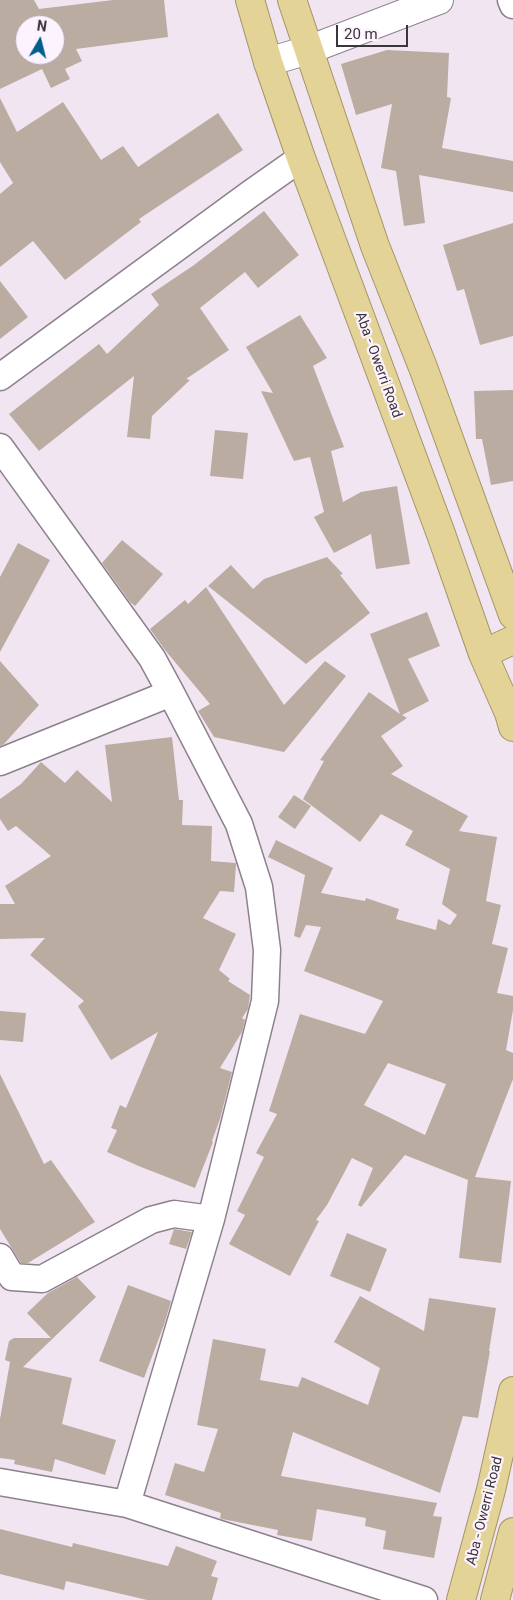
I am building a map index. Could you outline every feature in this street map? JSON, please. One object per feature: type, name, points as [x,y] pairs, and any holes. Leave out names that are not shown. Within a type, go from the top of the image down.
[{"type":"highway","name":"Aba - Owerri Road","points":[[250,0],[268,62],[301,158],[441,534],[483,654],[513,727]]},
{"type":"highway","points":[[292,0],[375,246],[424,370],[513,615]]},
{"type":"highway","points":[[483,654],[513,640]]},
{"type":"highway","name":"Aba - Owerri Road","points":[[461,1600],[491,1490],[513,1392]]},
{"type":"highway","points":[[495,1600],[513,1532]]},
{"type":"main road","points":[[268,62],[308,50],[439,0]]},
{"type":"street","points":[[511,0],[513,5]]},
{"type":"street","points":[[0,377],[301,158]]},
{"type":"street","points":[[0,447],[152,658],[171,693],[239,824],[259,887],[267,950],[265,1001],[211,1219],[127,1504]]},
{"type":"street","points":[[0,762],[171,693]]},
{"type":"street","points":[[0,1257],[12,1277],[42,1279],[151,1220],[174,1214],[211,1219]]},
{"type":"street","points":[[0,1482],[127,1504],[424,1600]]},
{"type":"building","points":[[0,0],[34,0],[39,9],[113,0],[164,0],[168,37],[76,49],[82,61],[65,69],[70,79],[51,88],[42,69],[0,89]]},
{"type":"building","points":[[387,50],[449,53],[447,97],[451,98],[442,148],[513,161],[513,192],[419,175],[425,223],[404,226],[396,171],[381,168],[392,104],[356,115],[341,64]]},
{"type":"building","points":[[0,98],[17,132],[63,102],[101,160],[123,146],[138,167],[218,113],[243,150],[139,219],[141,222],[65,280],[33,241],[0,267],[0,194],[13,183],[0,162]]},
{"type":"building","points":[[264,211],[299,255],[258,288],[245,272],[200,308],[229,350],[186,379],[190,380],[152,416],[150,439],[127,437],[134,376],[39,451],[9,414],[99,344],[107,354],[159,305],[151,294],[194,265]]},
{"type":"building","points":[[513,223],[513,336],[480,345],[464,289],[457,291],[443,245]]},
{"type":"building","points":[[0,281],[28,317],[0,339]]},
{"type":"building","points":[[300,315],[327,358],[313,366],[344,447],[331,451],[343,502],[361,492],[397,486],[410,564],[376,569],[371,534],[334,553],[314,517],[324,512],[310,457],[294,461],[261,391],[273,393],[246,347]]},
{"type":"building","points":[[513,390],[513,481],[491,485],[482,439],[476,439],[474,391]]},
{"type":"building","points":[[215,430],[248,433],[243,479],[210,476]]},
{"type":"building","points":[[122,540],[163,574],[135,606],[130,602],[102,563]]},
{"type":"building","points":[[18,543],[50,560],[0,652],[0,577]]},
{"type":"building","points":[[327,557],[343,574],[340,575],[370,613],[306,664],[208,586],[231,565],[253,589],[264,579]]},
{"type":"building","points":[[206,587],[284,705],[325,661],[346,676],[284,752],[214,737],[198,711],[210,704],[150,629],[185,600],[188,604]]},
{"type":"building","points":[[427,612],[440,646],[408,659],[429,701],[402,715],[407,718],[381,736],[403,766],[391,774],[468,816],[459,831],[497,837],[486,901],[501,905],[492,944],[508,948],[497,993],[513,996],[513,1010],[506,1050],[513,1053],[513,1079],[475,1177],[511,1181],[501,1263],[459,1258],[468,1180],[405,1155],[361,1207],[358,1205],[373,1168],[352,1158],[327,1205],[316,1220],[319,1221],[290,1276],[229,1244],[245,1215],[237,1211],[264,1157],[256,1153],[277,1114],[269,1111],[300,1014],[365,1034],[383,1001],[304,971],[321,927],[306,925],[300,938],[294,936],[305,875],[268,857],[276,840],[333,868],[321,893],[365,901],[366,898],[399,909],[396,919],[436,930],[438,919],[450,925],[457,915],[442,904],[450,869],[405,845],[413,831],[381,814],[360,842],[303,799],[324,761],[320,760],[369,692],[400,714],[370,634]],"holes":[[[388,1063],[446,1084],[425,1135],[364,1105]]]},
{"type":"building","points":[[0,661],[39,705],[4,744],[0,746]]},
{"type":"building","points":[[172,737],[179,800],[183,800],[182,825],[212,826],[211,861],[236,863],[234,892],[220,891],[203,918],[236,934],[219,970],[230,979],[228,981],[250,995],[248,1009],[242,1018],[245,1020],[242,1032],[220,1068],[232,1072],[213,1142],[195,1188],[107,1152],[117,1130],[111,1128],[120,1105],[126,1108],[158,1032],[111,1060],[78,1006],[84,1001],[30,955],[45,938],[0,939],[0,904],[15,904],[5,886],[51,856],[16,826],[8,831],[0,819],[0,799],[21,784],[41,762],[65,783],[77,770],[112,802],[105,745]]},
{"type":"building","points":[[294,795],[311,806],[295,829],[278,817]]},
{"type":"building","points":[[0,1011],[26,1013],[23,1042],[0,1040]]},
{"type":"building","points":[[0,1074],[44,1164],[51,1160],[95,1222],[28,1263],[21,1263],[0,1229]]},
{"type":"building","points":[[174,1229],[192,1232],[186,1249],[169,1244]]},
{"type":"building","points":[[347,1233],[387,1249],[370,1292],[330,1276]]},
{"type":"building","points":[[77,1277],[96,1297],[23,1367],[72,1378],[62,1424],[116,1440],[105,1475],[55,1459],[52,1472],[14,1464],[15,1460],[0,1458],[0,1419],[10,1362],[5,1360],[9,1341],[14,1338],[51,1338],[27,1313],[48,1293]]},
{"type":"building","points":[[128,1285],[171,1301],[144,1378],[99,1361]]},
{"type":"building","points":[[360,1296],[424,1331],[429,1298],[496,1308],[478,1418],[463,1416],[440,1493],[293,1432],[281,1476],[437,1503],[433,1516],[442,1517],[434,1558],[383,1549],[386,1531],[365,1526],[366,1518],[317,1509],[312,1541],[277,1535],[278,1530],[222,1519],[220,1518],[221,1513],[165,1495],[175,1463],[204,1472],[218,1429],[197,1425],[213,1339],[266,1349],[260,1380],[298,1387],[302,1377],[368,1405],[380,1368],[334,1342]]},
{"type":"building","points":[[0,1529],[72,1547],[73,1543],[168,1566],[176,1546],[217,1561],[211,1576],[218,1578],[212,1600],[147,1600],[66,1581],[64,1590],[0,1574]]}]
